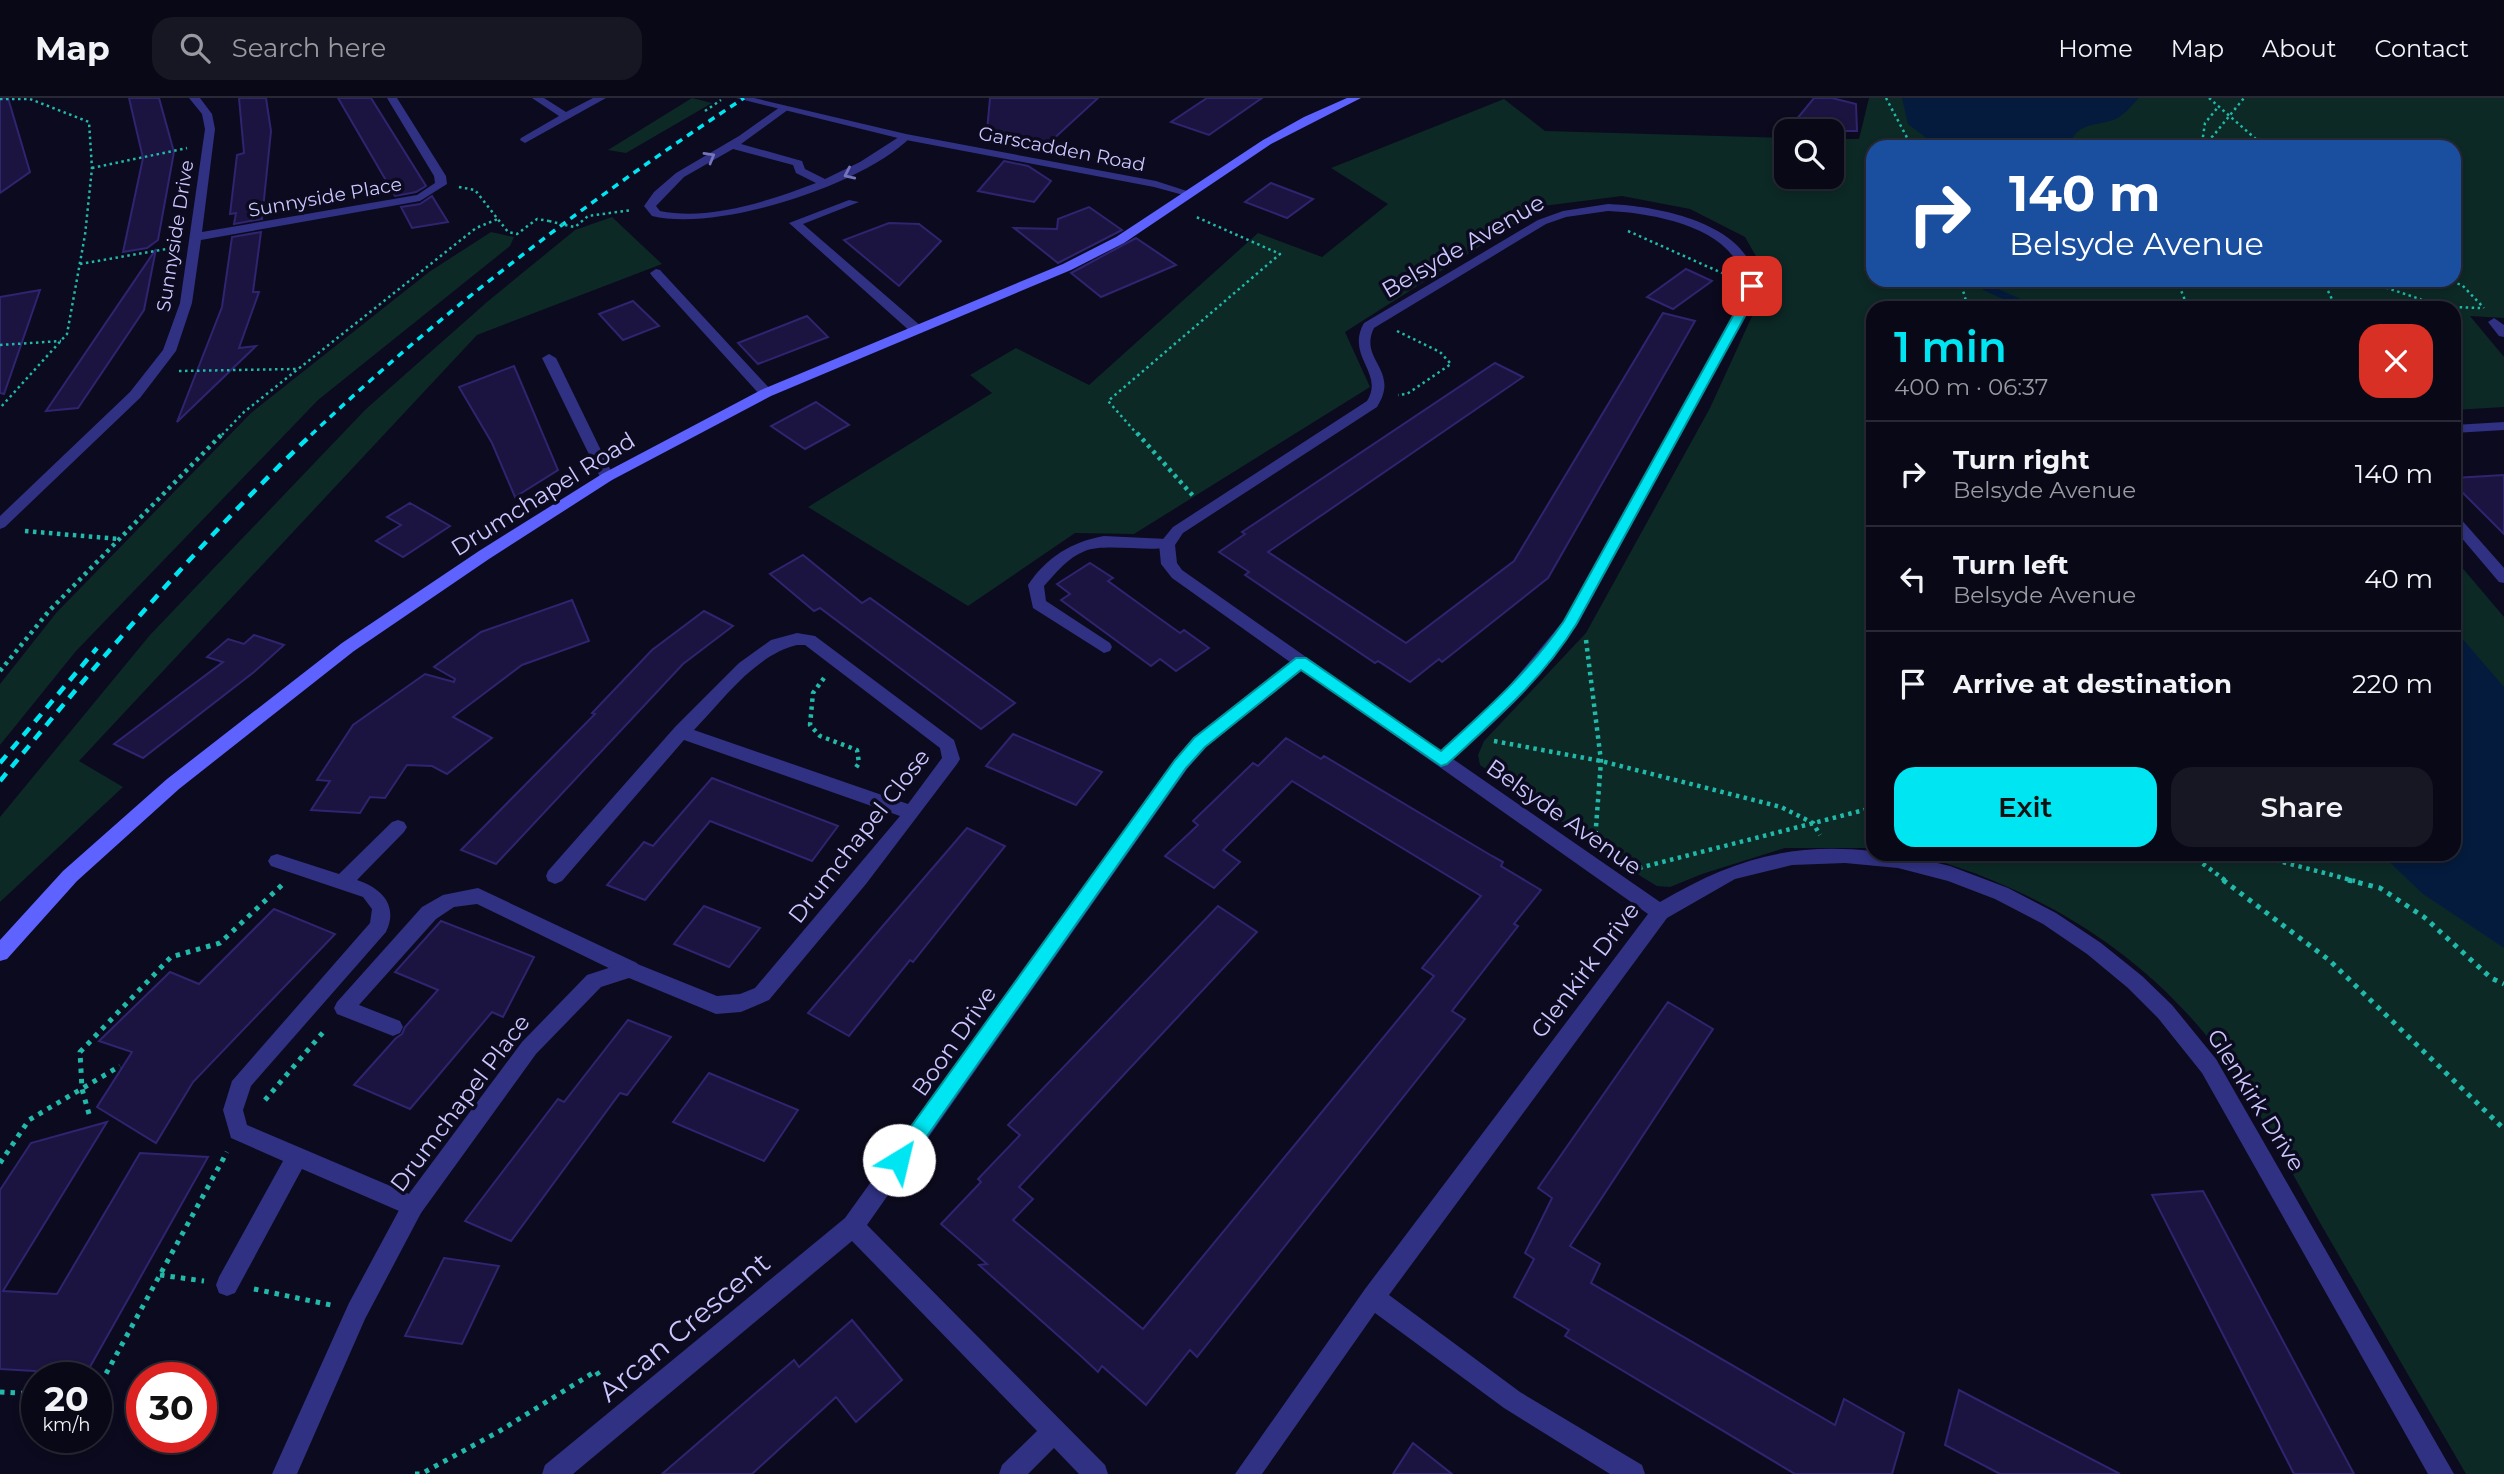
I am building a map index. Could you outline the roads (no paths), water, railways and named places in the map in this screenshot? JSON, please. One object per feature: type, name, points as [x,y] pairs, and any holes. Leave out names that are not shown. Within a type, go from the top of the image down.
[{"type":"street","name":"Sunnyside Drive","points":[[0,524],[135,395],[169,351],[186,303],[210,129],[207,114],[194,98]]},
{"type":"street","name":"Sunnyside Place","points":[[195,240],[420,198],[441,184],[440,176],[392,98]]},
{"type":"street","points":[[537,98],[566,116]]},
{"type":"street","points":[[525,140],[601,98]]},
{"type":"street","name":"Garscadden Road","points":[[741,98],[906,137],[1156,184],[1187,193]]},
{"type":"street","points":[[1187,193],[1278,136],[1356,98]]},
{"type":"street","points":[[784,109],[667,186],[650,206],[656,214],[705,215],[782,201],[864,166],[906,137]]},
{"type":"street","points":[[732,144],[744,150],[798,163],[800,172],[825,184]]},
{"type":"street","name":"Drumchapel Road","points":[[0,953],[70,876],[173,784],[326,664],[484,555],[607,477],[766,393],[1067,267],[1120,240],[1187,193]]},
{"type":"street","points":[[853,202],[795,223],[917,330]]},
{"type":"street","name":"Belsyde Avenue","points":[[1441,760],[1515,693],[1546,659],[1570,623],[1750,296],[1752,286],[1748,266],[1737,252],[1707,230],[1688,222],[1639,211],[1582,211],[1543,222],[1377,321],[1363,333],[1362,342],[1380,383],[1381,395],[1373,404],[1178,530],[1167,544],[1169,564],[1178,573],[1301,662],[1441,760],[1594,865],[1660,912]]},
{"type":"street","points":[[656,273],[766,393]]},
{"type":"street","points":[[2494,322],[2504,333]]},
{"type":"street","points":[[549,358],[607,477]]},
{"type":"street","points":[[2461,429],[2504,426]]},
{"type":"street","points":[[2461,528],[2504,578]]},
{"type":"street","points":[[1104,647],[1039,604],[1036,585],[1067,554],[1084,545],[1112,540],[1167,544]]},
{"type":"street","name":"Drumchapel Close","points":[[555,876],[681,732],[745,667],[777,644],[797,639],[809,640],[948,745],[951,759],[912,813],[853,891],[762,994],[741,1003],[716,1005],[631,969]]},
{"type":"street","name":"Boon Drive","points":[[853,1226],[1181,764],[1200,742],[1301,662]]},
{"type":"street","points":[[681,732],[912,813]]},
{"type":"street","points":[[342,883],[398,827]]},
{"type":"street","name":"Glenkirk Drive","points":[[1247,1474],[1373,1297],[1660,912],[1693,891],[1738,871],[1776,861],[1831,855],[1866,859]]},
{"type":"street","points":[[277,861],[370,892],[382,908],[379,926],[242,1081],[233,1110],[238,1131],[413,1206]]},
{"type":"street","name":"Glenkirk Drive","points":[[1880,861],[1913,865],[1969,880],[2025,904],[2087,943],[2135,982],[2178,1026],[2208,1066],[2442,1474]]},
{"type":"street","points":[[393,1027],[344,1008],[429,913],[450,900],[478,896],[631,969]]},
{"type":"street","name":"Drumchapel Place","points":[[284,1474],[357,1311],[413,1206],[530,1048],[594,981],[631,969]]},
{"type":"street","points":[[227,1285],[298,1155]]},
{"type":"street","points":[[853,1226],[1096,1474]]},
{"type":"street","name":"Arcan Crescent","points":[[554,1474],[853,1226]]},
{"type":"street","points":[[1373,1297],[1511,1400],[1633,1474]]},
{"type":"street","points":[[1011,1474],[1053,1432]]},
{"type":"water","points":[[1902,98],[2138,98],[2116,119],[2081,129],[2072,140],[1927,140],[1908,124]]},
{"type":"water","points":[[2461,637],[2504,687],[2504,948],[2423,894],[2388,861],[2461,861]]},
{"type":"waterway","points":[[1985,287],[2016,301]]},
{"type":"railway","points":[[311,435],[466,299],[630,175],[744,98]]},
{"type":"railway","points":[[0,781],[190,559],[313,433]]},
{"type":"railway","points":[[0,763],[97,648]]}]
